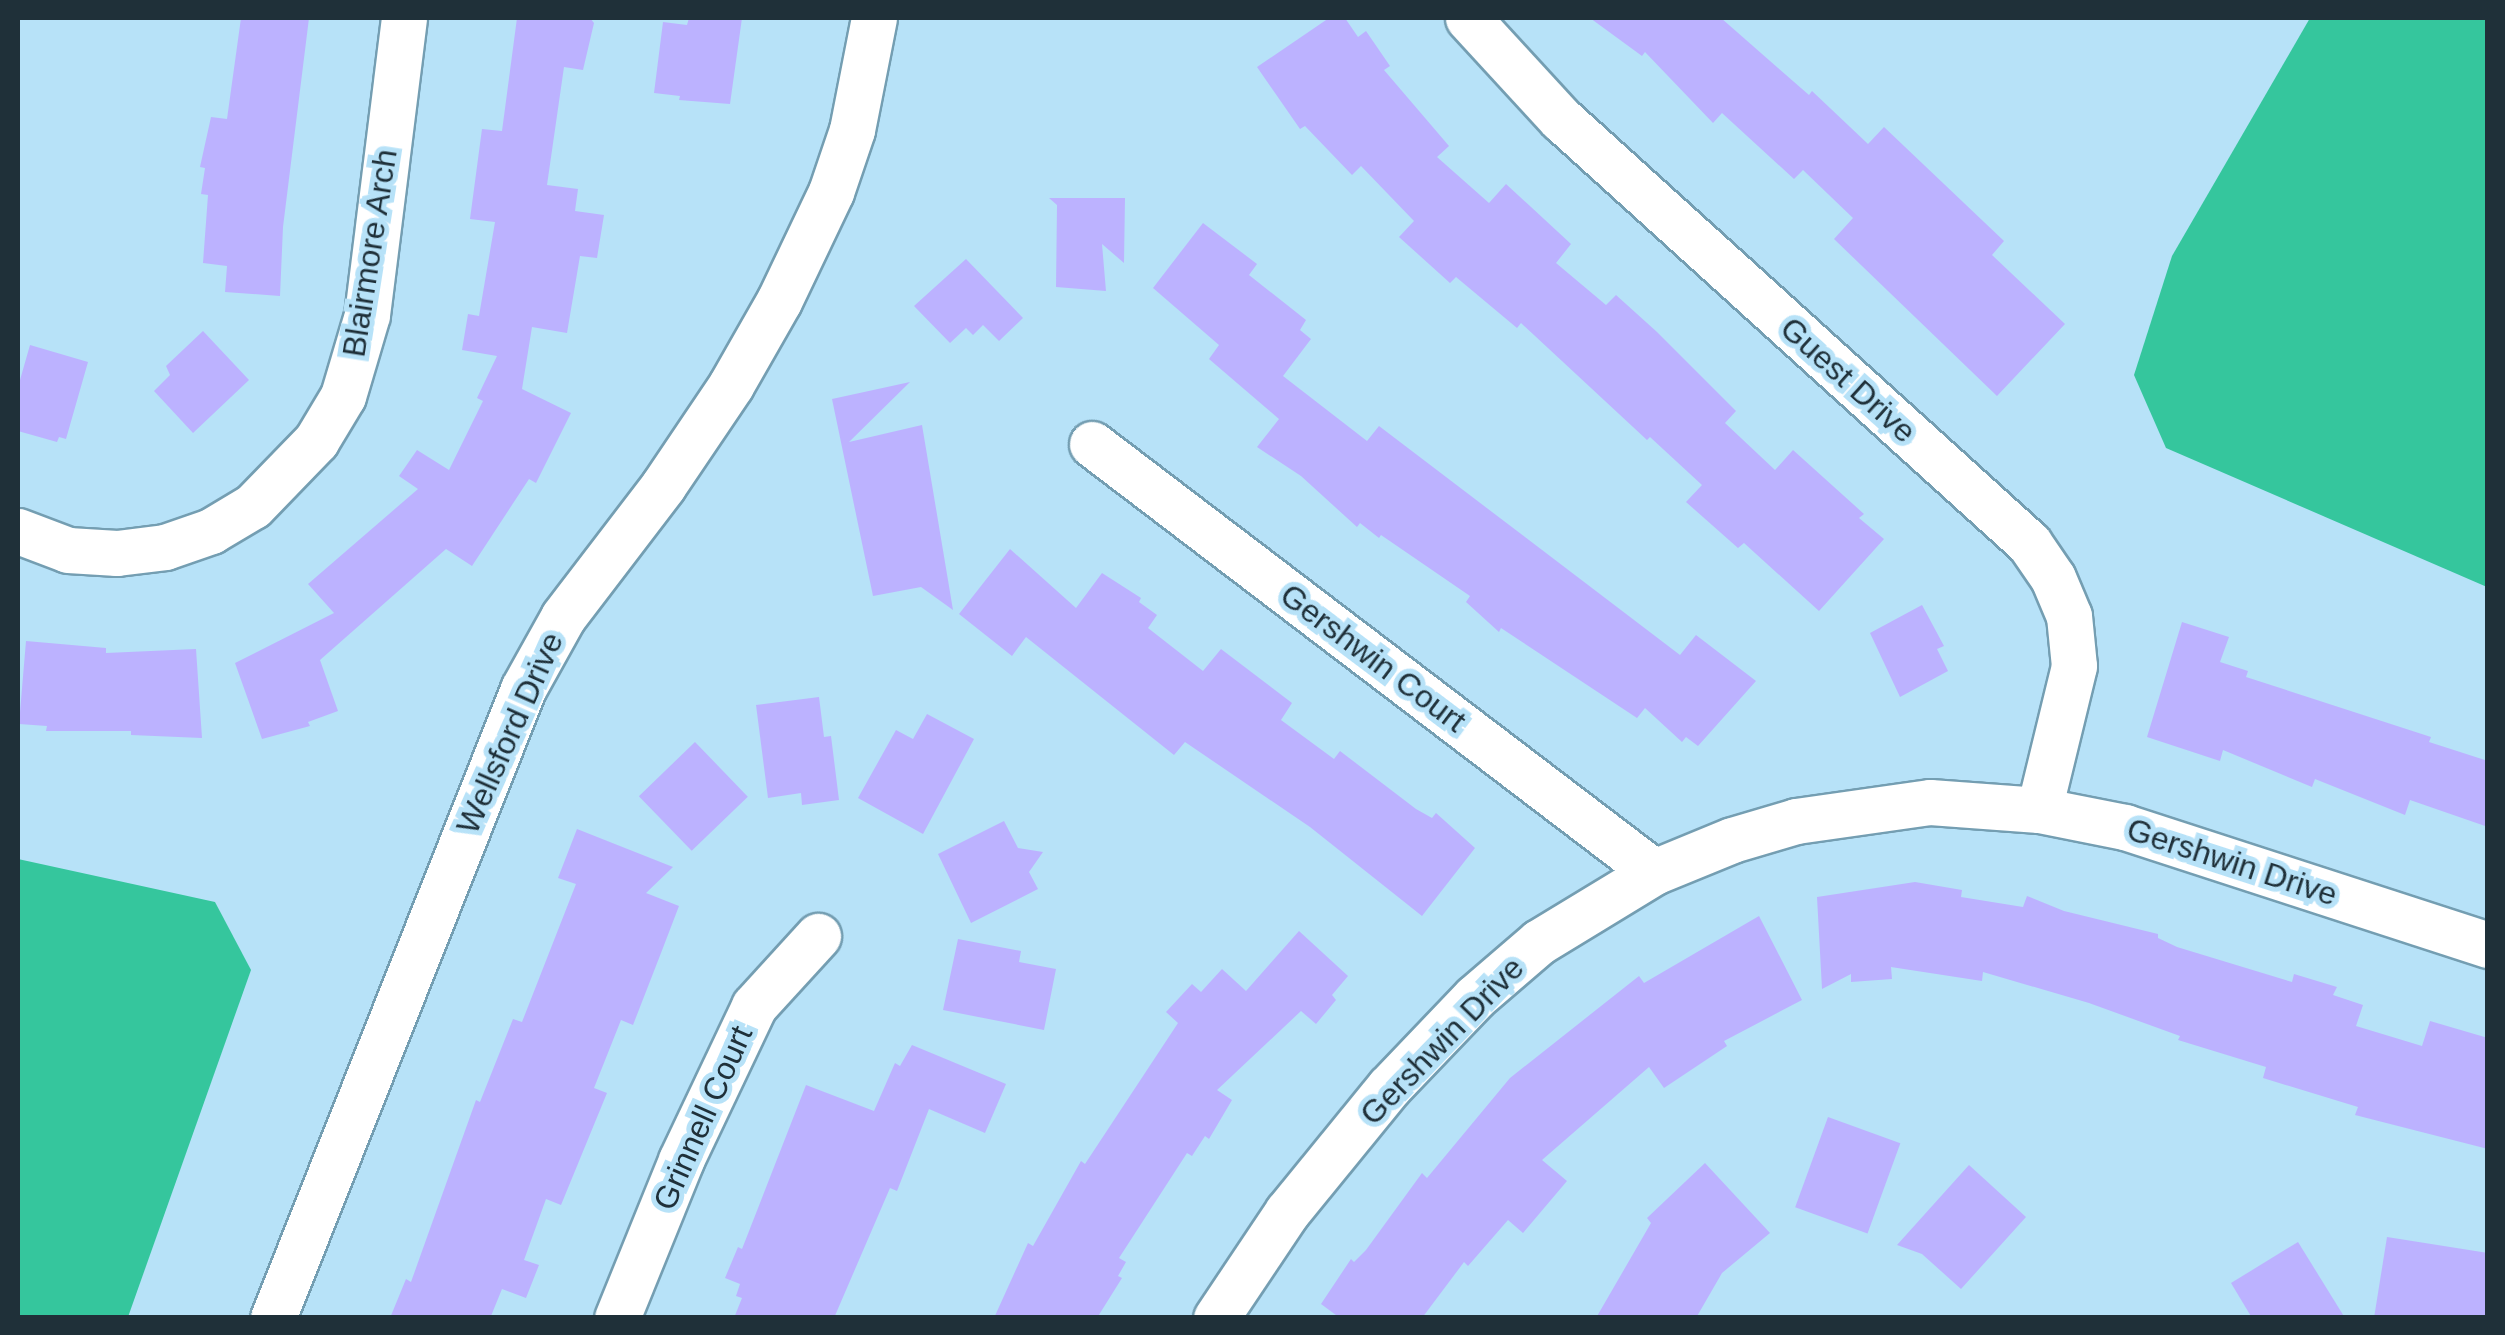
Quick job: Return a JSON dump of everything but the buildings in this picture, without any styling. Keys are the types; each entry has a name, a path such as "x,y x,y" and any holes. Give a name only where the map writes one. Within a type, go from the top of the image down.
{"street":[{"name":"Blairmore Arch","path":"18,531 68,550 117,553 165,547 211,531 253,506 316,441 342,396 367,315 404,18"},
{"name":"Wellsford Drive","path":"273,1318 524,688 563,618 672,471 730,385 779,301 836,176 852,130 874,18"},
{"name":"Guest Drive","path":"1468,18 1560,119 2029,543 2054,578 2069,616 2074,666 2039,810"},
{"name":"Gershwin Court","path":"1092,444 1654,872"},
{"name":"Gershwin Drive","path":"1216,1318 1298,1198 1389,1087 1475,997 1539,942 1654,872 1732,840 1796,821 1879,806 1930,802 2039,810 2125,827 2488,945"},
{"name":"Grinnell Court","path":"617,1318 681,1160 754,1006 818,936"}],"shaded area":[{"path":"2310,18 2487,18 2487,587 2166,448 2134,375 2172,256"},
{"path":"18,859 215,902 251,970 128,1317 18,1317"}]}
